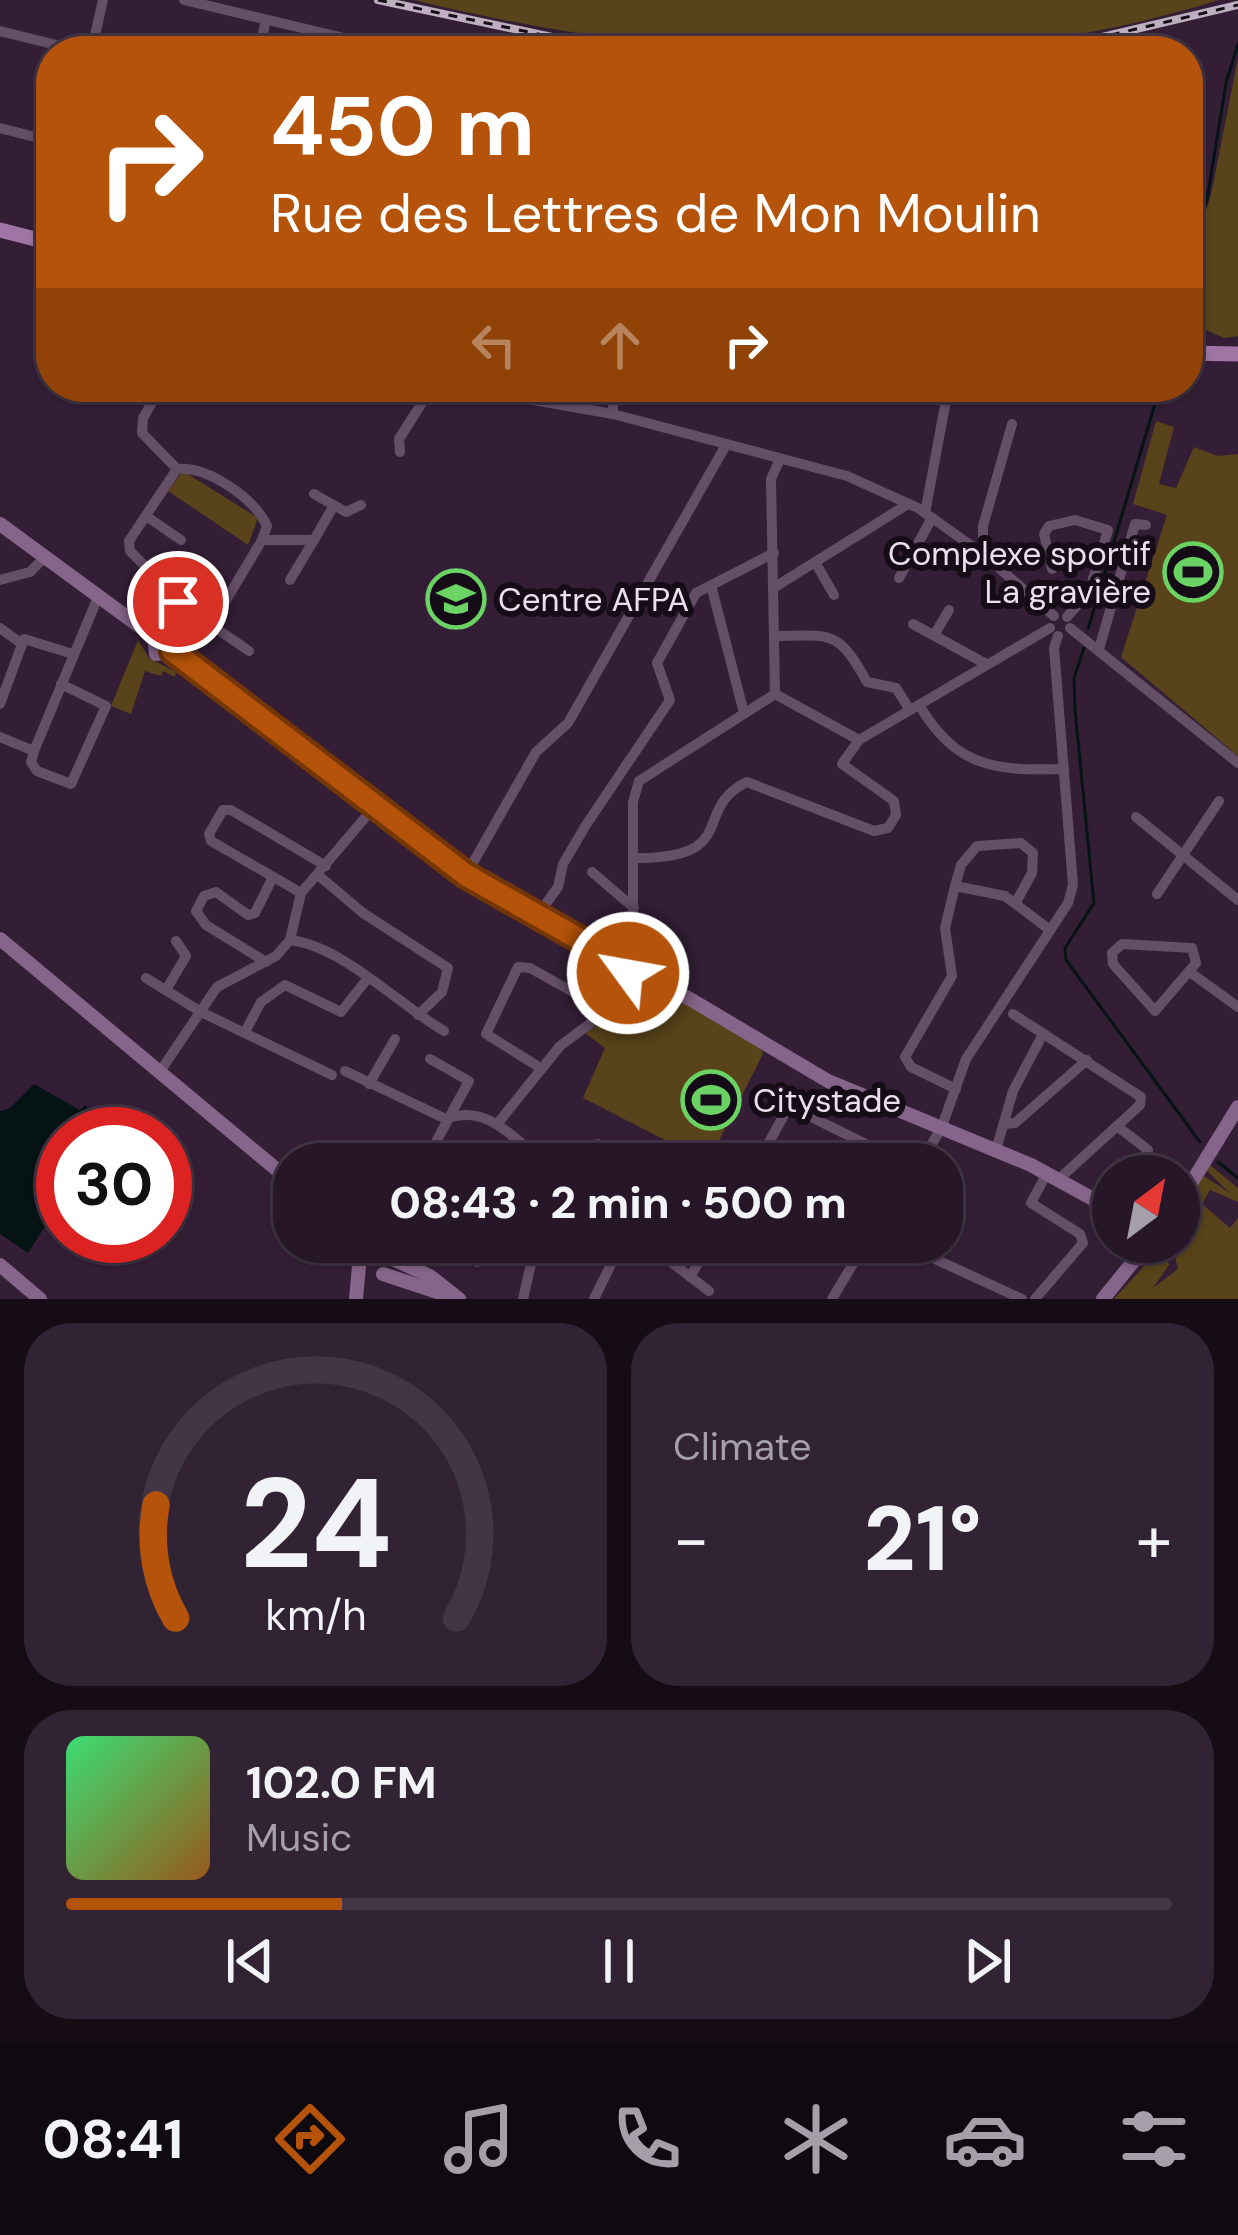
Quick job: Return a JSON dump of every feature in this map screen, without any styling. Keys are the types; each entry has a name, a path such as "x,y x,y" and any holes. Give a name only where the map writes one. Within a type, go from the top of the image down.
{"main road":[{"path":"0,230 36,239"},
{"path":"1203,352 1236,349"}],"street":[{"path":"92,36 103,0"},
{"path":"184,0 335,36"},
{"path":"262,36 266,20"},
{"path":"0,31 36,38"},
{"path":"0,128 36,138"},
{"path":"155,402 142,433 177,469"},
{"path":"400,452 400,439 423,402"},
{"path":"545,402 614,414 847,476 908,504 982,554 1060,625 1099,649 1238,763"},
{"path":"614,402 614,414"},
{"path":"899,578 928,516 946,402"},
{"path":"982,554 983,526 1012,424"},
{"path":"466,875 536,752 568,722 726,445"},
{"path":"775,694 772,479 780,459"},
{"path":"191,467 259,508 267,526 219,612 192,622 166,640 178,602 129,546 177,469 191,467"},
{"path":"314,494 346,512 361,505"},
{"path":"775,587 908,504"},
{"path":"290,580 333,508"},
{"path":"146,516 181,540"},
{"path":"633,858 669,859 700,846 735,789 747,782 874,831 888,828 896,815 894,800 842,764 859,740 1060,625 1089,592 1108,530 1075,520 1049,526 1044,534 1052,568"},
{"path":"0,524 98,597 166,640 466,875 535,919 827,1081 996,1150 1092,1198"},
{"path":"1099,649 1135,524 1146,525"},
{"path":"262,540 314,540"},
{"path":"535,919 631,754 670,700 657,663 697,593 774,553"},
{"path":"0,580 30,572 44,558"},
{"path":"815,562 834,596"},
{"path":"712,589 744,712"},
{"path":"61,684 106,706 76,781 70,784 32,766 34,751 73,654 98,597"},
{"path":"934,635 949,610"},
{"path":"204,620 249,651"},
{"path":"913,624 986,664"},
{"path":"932,1143 966,1059 1051,930 1073,885 1054,647 1060,625"},
{"path":"0,628 22,644"},
{"path":"775,636 832,635 845,643 867,682 896,688 938,737 999,771 1064,769"},
{"path":"0,704 28,637 73,654"},
{"path":"498,1123 539,1067 607,1011 630,968 633,796 648,771 775,694"},
{"path":"775,694 859,740"},
{"path":"0,736 34,751"},
{"path":"631,754 648,771"},
{"path":"159,1073 217,987 266,962 290,940 302,893 359,824 369,801"},
{"path":"1157,894 1219,801"},
{"path":"302,893 211,842 208,834 223,810 231,810 322,871 363,913 448,968 442,992 418,1015"},
{"path":"1136,817 1238,900"},
{"path":"956,1089 911,1067 905,1058 952,976 945,928 961,865 976,846 1021,843 1033,853 1034,866 1016,902"},
{"path":"592,872 634,908"},
{"path":"266,962 206,925 196,911 204,896 216,892 248,915 255,913 273,877"},
{"path":"955,886 1016,902 1051,930"},
{"path":"0,939 273,1167"},
{"path":"290,940 308,942 444,1031"},
{"path":"166,990 186,956 176,941"},
{"path":"1122,944 1192,948 1198,954 1191,973 1155,1011 1113,964 1112,953 1122,944"},
{"path":"539,1067 486,1034 518,968 530,968 607,1011"},
{"path":"1191,973 1238,1007"},
{"path":"146,978 245,1032 339,1073 393,1090 446,1120 466,1113 498,1123 521,1143"},
{"path":"245,1032 261,1002 285,985 341,1012 368,978"},
{"path":"1013,1014 1141,1097 1140,1105 1053,1176 1031,1202 1080,1234 1083,1243 1035,1299"},
{"path":"996,1150 1013,1091 1042,1034"},
{"path":"369,1084 395,1039"},
{"path":"430,1059 469,1081 436,1143"},
{"path":"1005,1124 1015,1124 1087,1060"},
{"path":"769,1143 789,1106 864,1143"},
{"path":"1200,1167 1238,1107"},
{"path":"1206,1157 1238,1119"},
{"path":"1117,1126 1148,1150 1145,1155"},
{"path":"356,1263 358,1299"},
{"path":"368,1263 382,1274 456,1299"},
{"path":"358,1299 387,1263"},
{"path":"403,1263 456,1299"},
{"path":"524,1299 532,1263"},
{"path":"594,1299 612,1263"},
{"path":"672,1263 709,1291"},
{"path":"690,1277 698,1263"},
{"path":"832,1299 853,1263"},
{"path":"944,1263 1022,1299"},
{"path":"1103,1299 1131,1263"},
{"path":"0,1265 40,1299"}],"shaded area":[{"path":"414,0 1219,0 1062,36 600,36"},
{"path":"1238,58 1238,336 1224,338 1203,329 1203,220"},
{"name":"Complexe sportif La gravière","path":"1156,421 1174,427 1159,484 1176,488 1194,447 1218,456 1238,454 1238,756 1121,657 1167,515 1133,504"},
{"path":"183,471 258,518 248,545 168,491"},
{"path":"138,640 149,658 176,672 175,677 145,671 131,714 111,706"},
{"path":"637,977 761,1046 763,1054 718,1143 671,1143 583,1098 605,1048 585,1033 612,1017"},
{"path":"34,1084 75,1107 36,1107 36,1240 28,1253 0,1234 0,1111 10,1108"},
{"path":"1210,1165 1238,1188 1238,1202 1210,1190 1202,1204 1230,1228 1238,1218 1238,1299 1114,1299 1147,1263 1169,1265 1153,1288 1178,1269 1176,1263 1200,1263 1200,1178 1202,1175 1230,1193 1207,1171"}],"waterway":[{"path":"1203,211 1226,83 1238,44"},
{"path":"1088,629 1156,402"},
{"path":"1084,648 1074,678 1075,710 1094,903 1065,948 1066,960 1200,1142"},
{"path":"1218,1162 1238,1178"}],"railway":[{"path":"378,0 547,36"},
{"path":"1106,36 1238,5"}],"place":[{"name":"Complexe sportif La gravière","path":"1193,572"},
{"name":"Centre AFPA","path":"456,599"},
{"name":"Citystade","path":"711,1100"}],"route":[{"path":"178,602 164,633 174,639 173,651 466,875 535,919 630,968 628,973"}]}
